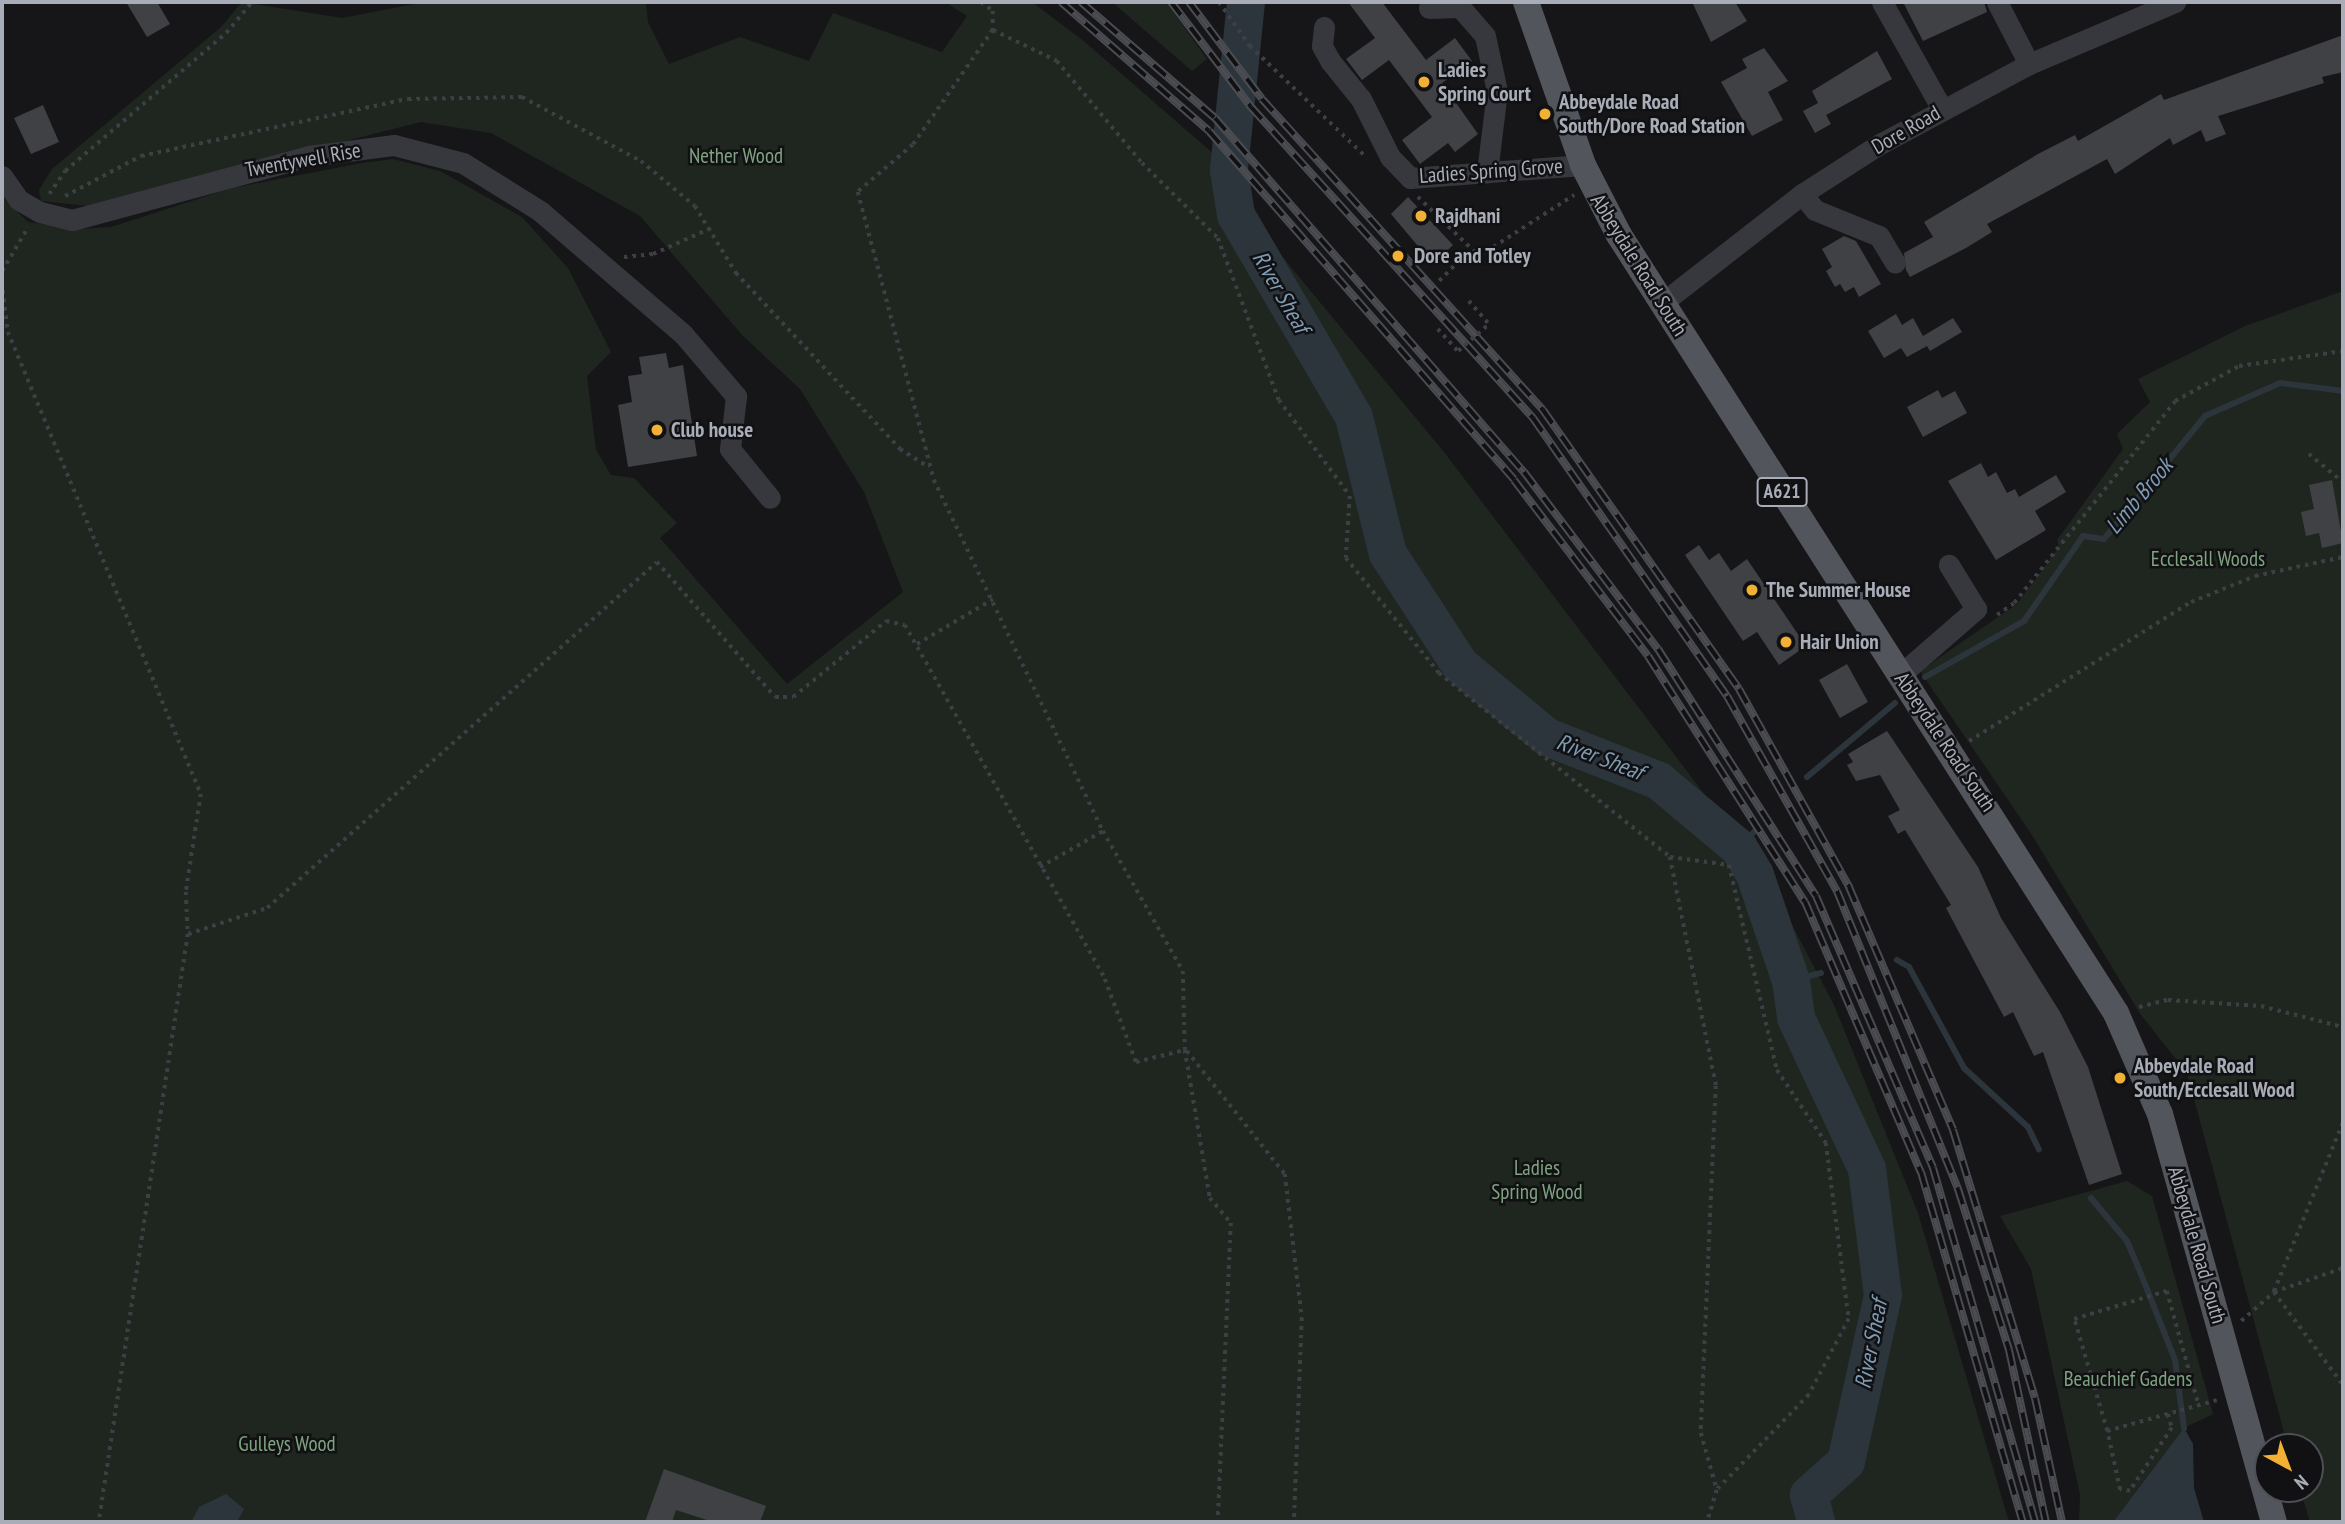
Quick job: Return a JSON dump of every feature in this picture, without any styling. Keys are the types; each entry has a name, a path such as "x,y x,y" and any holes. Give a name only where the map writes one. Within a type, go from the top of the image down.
{"main road":[{"name":"Abbeydale Road South","path":"1526,2 1587,175 1662,303 1900,675 1952,751 2116,1013 2160,1114 2274,1522"}],"street":[{"path":"1882,2 1942,109"},
{"path":"1997,2 2029,64"},
{"name":"Dore Road","path":"1662,303 1802,194 1942,109 2029,64 2175,2"},
{"path":"1429,8 1460,7 1485,37 1497,90 1487,172"},
{"name":"Ladies Spring Grove","path":"1324,27 1322,46 1331,62 1361,99 1390,157 1410,178 1487,172 1587,175"},
{"name":"Twentywell Rise","path":"40,212 94,218 215,177 394,145 485,174 540,211 591,260 682,334 736,396 730,449 769,498"},
{"path":"2,176 19,200 40,212"},
{"path":"1802,194 1815,210 1879,236 1895,263"},
{"path":"1900,675 1976,609 1949,565"}],"path":[{"path":"2,271 65,171 226,33 252,2"},
{"path":"981,2 993,12 993,30 914,145 858,192 929,468 1103,831 1183,971 1185,1050 1210,1198 1231,1223 1218,1522"},
{"path":"1219,2 1245,41 1374,165"},
{"path":"993,30 1057,61 1142,163 1218,238 1279,400 1350,496 1346,558 1439,673 1670,858 1729,864 1777,1070 1826,1143 1849,1319 1809,1395 1717,1490 1707,1522"},
{"path":"1439,281 1464,256 1479,256 1587,175"},
{"path":"1410,195 1479,256"},
{"path":"591,260 653,254 711,228"},
{"path":"2,282 8,332 201,794 186,892 188,934 99,1522"},
{"path":"1438,329 1458,351 1489,324 1469,301"},
{"path":"1993,618 2014,603 2175,401 2239,366 2343,351"},
{"path":"2309,454 2343,482"},
{"path":"1952,751 2192,603 2255,576 2343,557"},
{"path":"188,934 267,908 657,562 775,696 793,697 886,621 905,625 1105,979 1136,1062 1185,1050"},
{"path":"917,645 993,599"},
{"path":"1040,867 1103,831"},
{"path":"1670,858 1716,1086 1701,1433 1717,1490"},
{"path":"2116,1013 2168,1000 2248,1005 2343,1027"},
{"path":"1185,1050 1284,1174 1302,1318 1294,1522"},
{"path":"2274,1292 2343,1123"},
{"path":"2223,1336 2274,1292 2343,1268"},
{"path":"2168,1415 2172,1428 2130,1491 2120,1490 2107,1431 2074,1319 2167,1291 2199,1406"},
{"path":"2274,1292 2343,1385"},
{"path":"2107,1431 2199,1406 2238,1391"}],"green space":[{"path":"242,2 342,18 425,2 646,2 648,22 669,64 740,37 809,61 833,13 942,52 967,16 945,2 1032,2 1085,42 1216,156 1261,231 1444,452 1715,808 1747,839 1834,1005 1918,1213 2009,1522 2,1522 2,197 28,222 78,229 111,227 232,188 362,163 393,159 440,171 522,217 568,268 611,352 587,376 596,450 611,475 634,478 677,523 660,538 787,684 903,592 864,492 800,389 743,336 640,216 491,133 421,122 88,206 41,201 39,190 52,169 221,27"},
{"path":"1112,2 1166,2 1207,59 1192,71"},
{"name":"Ecclesall Woods","path":"2343,291 2343,1522 2310,1522 2304,1503 2324,1503 2324,1433 2284,1433 2187,1073 2141,1015 2032,835 1920,671 2017,604 2059,547 2057,540 2123,449 2117,434 2150,402 2138,379 2245,326"},
{"name":"Beauchief Gadens","path":"2127,1181 2152,1196 2213,1414 2184,1428 2113,1522 2079,1522 2080,1495 2031,1269 2000,1216"}],"shaded area":[{"path":"2184,1428 2193,1444 2194,1488 2204,1522 2113,1522"},
{"path":"226,1494 244,1509 237,1522 191,1522 199,1507"}],"building":[{"path":"126,2 157,2 170,24 147,37"},
{"name":"Ladies Spring Court","path":"1348,2 1382,2 1426,60 1455,38 1472,61 1442,83 1478,134 1455,152 1448,143 1420,164 1402,140 1432,117 1389,60 1362,80 1346,59 1375,38"},
{"path":"1692,2 1735,2 1747,21 1711,42"},
{"path":"1903,2 1984,2 1987,12 1923,41"},
{"path":"2343,35 2343,72 2322,77 2324,83 2218,116 2226,134 2206,142 2201,130 2173,145 2170,138 2115,174 2107,159 1987,224 1992,232 1966,248 1910,277 1906,270 1904,253 1933,237 1924,222 2038,154 2075,135 2078,141 2161,94 2164,100"},
{"path":"1764,48 1788,81 1768,92 1783,120 1752,136 1721,82 1747,68 1742,59"},
{"path":"1877,51 1892,79 1826,115 1831,124 1815,133 1803,111 1818,103 1812,91"},
{"path":"43,105 59,142 31,154 14,118"},
{"path":"1408,197 1453,245 1433,264 1391,214"},
{"path":"1844,236 1856,241 1881,284 1859,297 1854,287 1845,292 1840,284 1835,287 1826,271 1832,267 1822,249"},
{"path":"1896,314 1902,325 1913,318 1923,336 1953,318 1962,332 1930,351 1927,346 1907,357 1901,348 1884,358 1868,331"},
{"name":"Club house","path":"666,353 669,368 683,365 697,456 628,467 618,405 632,402 628,376 642,374 639,357"},
{"path":"1938,390 1942,398 1955,391 1967,413 1923,437 1907,407"},
{"path":"1981,463 1988,477 1996,472 2007,493 2015,489 2019,497 2056,475 2066,492 2035,511 2046,530 1996,560 1948,481"},
{"path":"2332,480 2343,543 2322,548 2319,533 2306,536 2301,512 2314,509 2309,485"},
{"path":"1699,545 1709,560 1719,553 1731,571 1747,559 1806,646 1779,665 1757,632 1743,641 1685,555"},
{"path":"1847,664 1868,702 1840,718 1819,680"},
{"path":"1887,731 1978,867 2001,918 2060,1012 2088,1067 2122,1174 2089,1185 2043,1052 2034,1056 2013,1012 2004,1017 1946,908 1951,905 1905,830 1898,834 1888,816 1900,810 1880,775 1856,781 1847,765 1853,762 1848,754"},
{"path":"664,1469 766,1506 760,1522 713,1522 676,1510 672,1522 645,1522"}],"waterway":[{"name":"River Sheaf","path":"1246,2 1229,170 1236,215 1354,417 1388,554 1460,665 1547,737 1659,781 1739,848 1755,875 1791,981 1796,1018 1867,1169 1883,1295 1846,1462 1809,1495 1816,1522"},
{"name":"Limb Brook","path":"1925,677 2024,621 2083,536 2104,539 2205,416 2280,383 2343,391"},
{"name":"Limb Brook","path":"1807,777 1895,703"},
{"name":"Limb Brook","path":"1739,848 1755,831"},
{"path":"1897,960 1909,967 1964,1068 2028,1127 2039,1150"},
{"path":"1791,981 1821,973"},
{"path":"2091,1198 2127,1241 2139,1269 2175,1360 2184,1428"}],"railway":[{"path":"1061,2 1209,131 1514,480 1648,656 1805,902 1921,1172 2023,1522"},
{"path":"1081,2 1215,118 1524,472 1658,649 1816,896 1933,1168 2035,1522"},
{"path":"1171,2 1251,107 1533,418 1727,696 1837,891 1958,1189 2009,1350 2046,1522"},
{"path":"1189,2 1262,99 1543,410 1739,689 1849,887 1953,1130 2035,1398 2062,1522"}],"place":[{"name":"Ladies Spring Court","path":"1424,82"},
{"name":"Abbeydale Road South/Dore Road Station","path":"1545,114"},
{"name":"Rajdhani","path":"1421,216"},
{"name":"Dore and Totley","path":"1398,256"},
{"name":"Club house","path":"657,430"},
{"name":"The Summer House","path":"1752,590"},
{"name":"Hair Union","path":"1786,642"},
{"name":"Abbeydale Road South/Ecclesall Wood","path":"2120,1078"}],"park label":[{"name":"Nether Wood","path":"736,156"},
{"name":"Ladies Spring Wood","path":"1537,1180"},
{"name":"Gulleys Wood","path":"287,1444"}]}
